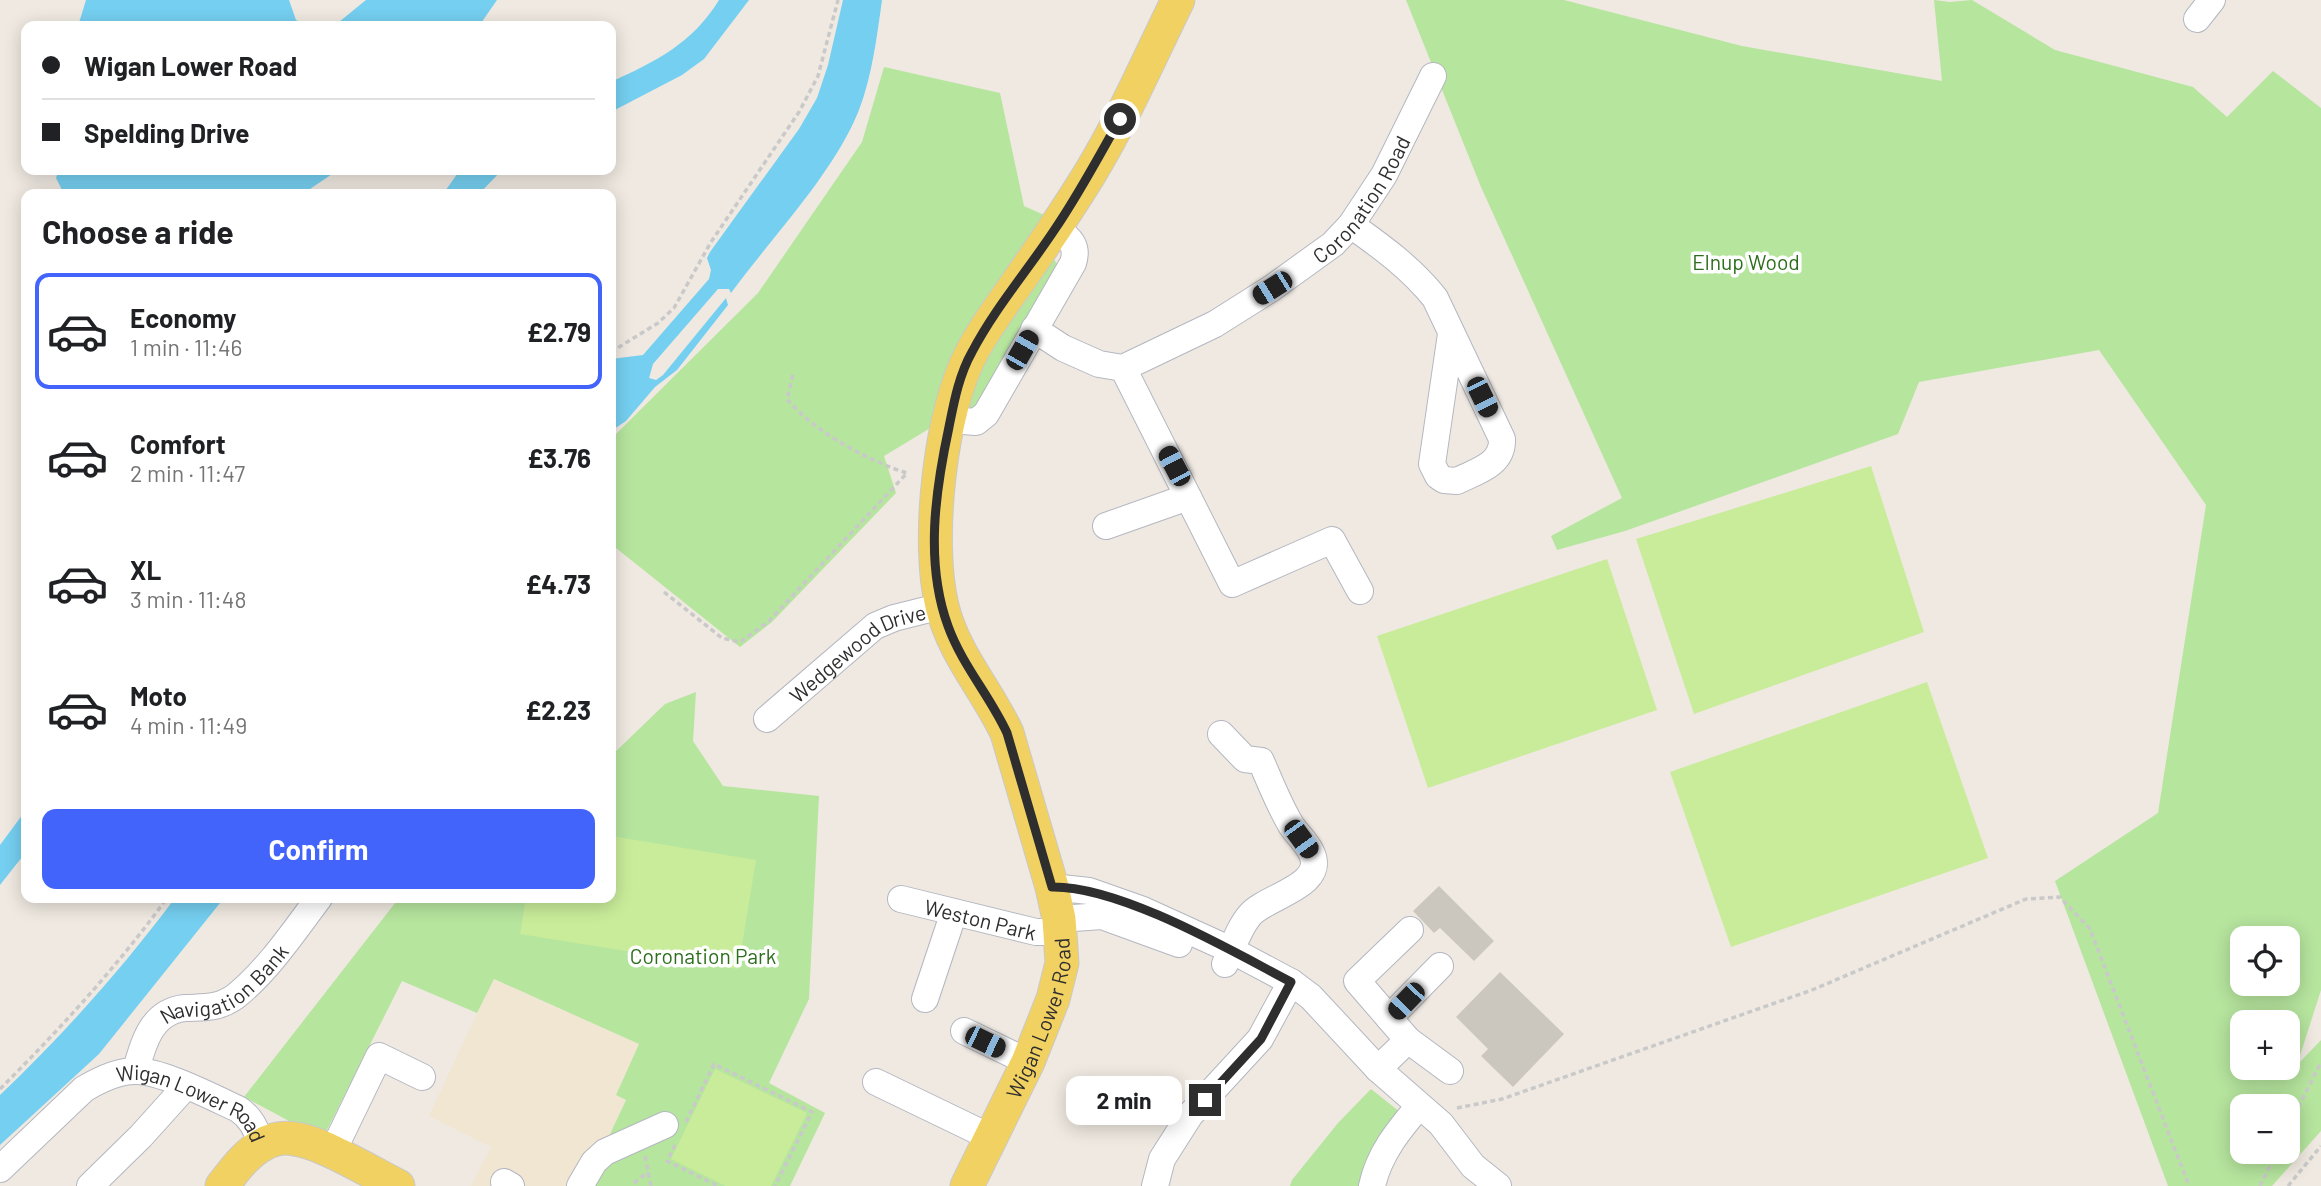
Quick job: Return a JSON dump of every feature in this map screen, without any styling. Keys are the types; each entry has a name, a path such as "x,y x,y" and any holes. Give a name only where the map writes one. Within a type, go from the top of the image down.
{"main road":[{"name":"Wigan Lower Road","path":"967,1186 1027,1062 1058,983 1062,963 1052,887 1007,733 997,711 957,647 942,606 934,540 941,466 957,391 971,354 985,329 1056,228 1120,119 1178,0"},
{"name":"Wigan Lower Road","path":"262,1145 283,1138 294,1138 332,1153 398,1186"},
{"path":"222,1186 249,1154 262,1145"}],"street":[{"name":"Coronation Road","path":"1124,368 1215,324 1333,244 1351,225 1384,175 1433,76"},
{"path":"1351,225 1391,254 1421,281 1435,298 1502,439 1501,453 1493,463 1451,481 1438,476 1432,464 1451,334"},
{"path":"950,420 969,423 982,419 1076,256 1071,241 1056,228"},
{"path":"1034,329 1063,348 1099,364 1124,368 1232,584 1332,540 1360,591"},
{"path":"1105,526 1188,498"},
{"name":"Wedgewood Drive","path":"778,717 875,626 894,618 942,606"},
{"path":"1220,734 1245,759 1272,772 1291,824 1312,853 1312,872 1301,886 1260,905 1248,917 1228,957"},
{"path":"1052,887 1089,891 1143,910 1288,989 1311,997 1378,1069 1441,1124 1472,1166 1498,1186"},
{"name":"Weston Park","path":"901,900 1036,932 1059,926 1080,916 1102,916 1228,957"},
{"name":"Navigation Bank","path":"136,1070 141,1045 149,1030 160,1019 171,1012 185,1008 204,1009 235,996 268,964 315,903"},
{"path":"925,999 954,912"},
{"path":"1410,930 1357,981 1408,1040 1450,1071"},
{"path":"1389,1018 1440,966"},
{"path":"1155,1186 1162,1159 1190,1115 1261,1039 1288,989"},
{"path":"964,1031 1027,1062"},
{"path":"1378,1069 1408,1040"},
{"path":"332,1153 379,1056 422,1077"},
{"name":"Wigan Lower Road","path":"0,1169 84,1089 100,1079 136,1070 186,1086 248,1115 262,1145"},
{"path":"876,1082 990,1137"},
{"path":"90,1186 141,1136 186,1086"},
{"path":"1372,1186 1379,1162 1419,1106"},
{"path":"579,1186 594,1162 605,1152 677,1127"}],"path":[{"path":"616,349 659,323 674,308 688,287 711,242 799,112 818,76 838,0"},
{"path":"664,592 722,638 740,642 768,622 907,473 880,465 858,453 797,411 787,398 793,374"},
{"path":"1441,1124 1454,1109 1502,1099 1812,990 2026,899 2060,897 2090,929 2189,1186"},
{"path":"0,1089 97,988 163,903"},
{"path":"2300,1104 2321,1062"},
{"path":"718,1186 667,1161 677,1127 714,1064 812,1112 775,1186"},
{"path":"2288,1186 2321,1146"},
{"path":"645,1153 651,1186"},
{"path":"2260,1186 2271,1164"},
{"path":"634,1183 648,1172"}],"shaded area":[{"path":"493,979 639,1044 616,1094 626,1099 603,1149 576,1186 471,1186 491,1147 429,1116"}],"green space":[{"name":"Elnup Wood","path":"1406,0 1564,0 1742,46 1942,81 1934,0 1972,0 2055,50 2193,87 2227,117 2273,71 2321,108 2321,990 2300,1056 2300,1010 2230,1010 2230,1080 2300,1080 2300,1062 2321,1040 2321,1131 2300,1155 2300,1094 2230,1094 2230,1164 2292,1164 2272,1186 2168,1186 2055,881 2158,813 2206,505 2099,350 1919,382 1898,434 1625,531 1557,550 1551,536 1622,498 1481,187"},
{"path":"884,67 1000,93 1024,206 1051,218 937,424 884,456 896,493 772,622 740,647 616,548 616,434 758,293 862,142"},
{"path":"1053,258 1060,268 986,403 969,413 980,372 990,352"},
{"path":"1871,466 1924,632 1694,714 1636,539"},
{"path":"1607,559 1657,710 1428,788 1377,636"},
{"path":"1927,682 1988,858 1731,947 1670,772"},
{"name":"Coronation Park","path":"696,692 693,741 723,786 819,796 809,999 769,1083 825,1113 790,1186 576,1186 603,1149 626,1100 616,1095 639,1044 494,979 477,1013 402,981 325,1134 304,1129 244,1097 395,903 616,903 616,751 665,704"},
{"path":"616,837 756,860 738,969 520,934 525,903 616,903"},
{"path":"715,1069 807,1113 771,1186 726,1186 671,1159"},
{"path":"1371,1089 1400,1112 1362,1186 1290,1186 1338,1123"}],"water":[{"path":"86,0 289,0 298,21 80,21"},
{"path":"366,0 497,0 482,21 340,21"},
{"path":"719,0 749,0 704,59 682,75 616,109 616,80 672,50 708,15"},
{"path":"843,0 882,0 867,84 859,110 834,157 731,293 729,289 718,289 653,364 649,378 656,380 663,375 726,298 728,305 677,370 655,387 626,421 616,428 616,358 643,355 709,279 711,270 707,258 710,252 799,129 817,98 828,65"},
{"path":"57,175 331,175 310,189 62,189"},
{"path":"456,175 497,175 484,189 447,189"},
{"path":"21,817 21,858 0,885 0,845"},
{"path":"171,903 220,903 99,1054 0,1145 0,1095 92,1000"}],"building":[{"path":"1439,886 1494,941 1474,961 1440,928 1434,933 1413,911"},
{"path":"1500,972 1564,1034 1513,1087 1481,1056 1488,1049 1456,1017"}],"route":[{"path":"1120,119 1056,228 985,329 963,373 941,466 934,540 936,565 948,628 1007,733 1052,887 1089,891 1143,910 1231,950 1291,982 1261,1039 1205,1100"}]}
